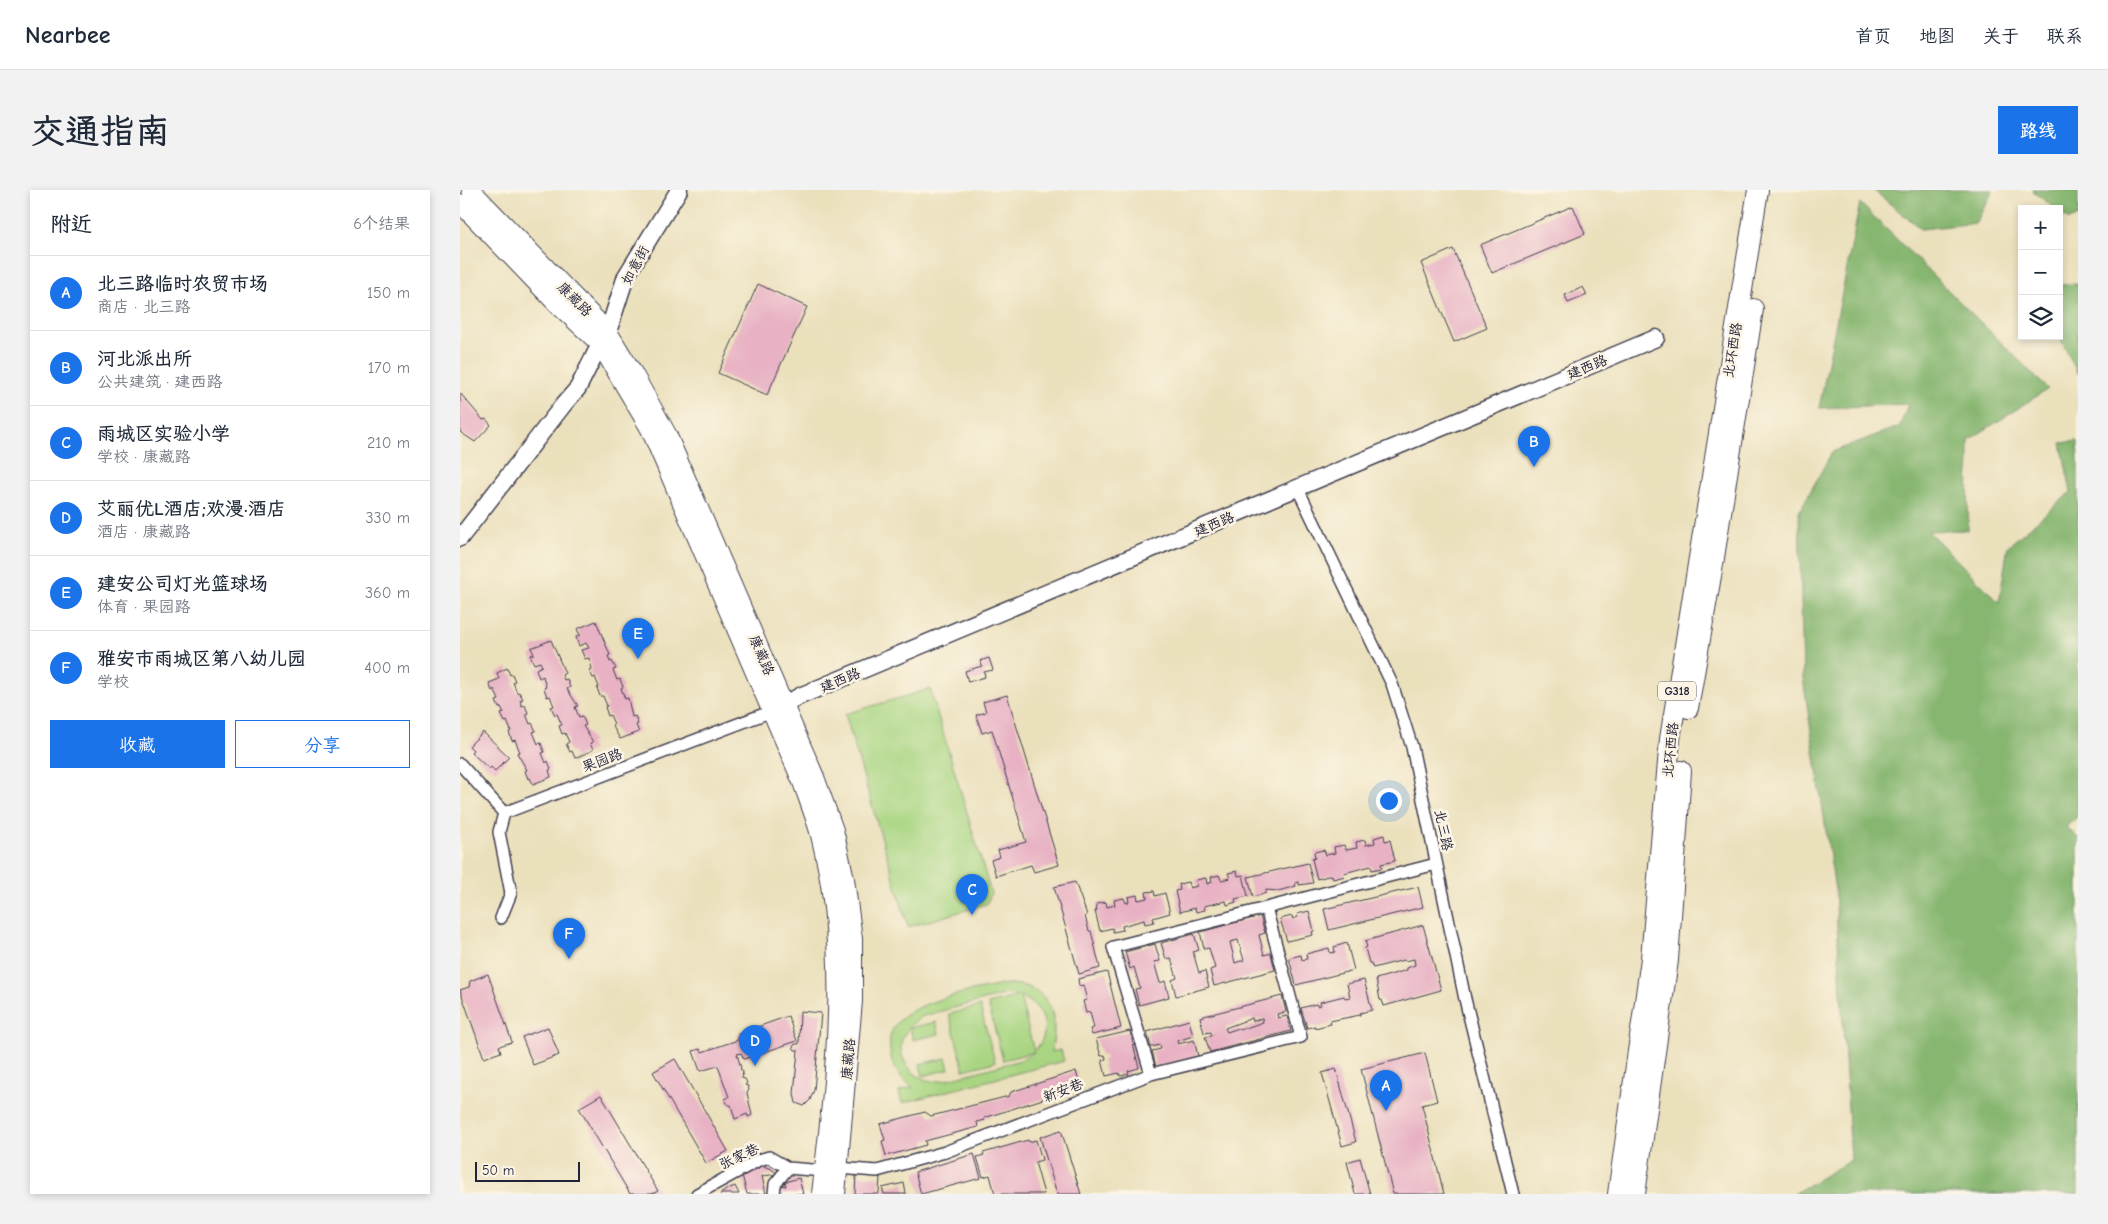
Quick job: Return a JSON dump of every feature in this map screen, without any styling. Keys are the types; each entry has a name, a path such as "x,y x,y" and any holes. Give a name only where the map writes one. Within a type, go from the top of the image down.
{"highway":[{"name":"北环西路","path":"1618,1194 1651,959 1670,739 1758,190"},
{"name":"北环西路","path":"1636,1194 1668,960 1683,738 1712,570 1771,190"}],"main road":[{"name":"康藏路","path":"470,194 557,304 604,338 650,429 778,708 820,835 830,887 836,936 839,1003 831,1170 836,1194"},
{"name":"康藏路","path":"821,1194 831,1170"}],"street":[{"name":"如意街","path":"460,538 468,531 578,388 604,338 626,276 679,190"},
{"name":"建西路","path":"778,708 1656,338"},
{"name":"北三路","path":"1298,489 1392,684 1412,747 1465,999 1513,1194"},
{"name":"果园路","path":"504,814 778,708"},
{"path":"460,764 504,814 499,832 511,893 500,918"},
{"path":"1151,1074 1113,947 1436,864"},
{"name":"新安巷","path":"831,1170 877,1171 945,1152 1151,1074 1301,1037 1266,908"},
{"name":"张家巷","path":"697,1194 759,1160 769,1157 788,1168 831,1170"},
{"path":"774,1194 775,1184 788,1168"}],"green space":[{"path":"1873,190 1993,190 1976,223 1921,229"},
{"path":"2032,190 2078,190 2078,216 2069,220 2063,215 2063,205 2050,205"},
{"path":"1860,203 2048,389 1969,440 1968,530 1928,531 1999,602 2008,546 2071,492 2061,443 2078,441 2078,816 2066,827 2078,838 2078,1194 1793,1194 1851,1160 1835,890 1803,678 1799,512 1832,452 1900,426 1908,404 1819,408"},
{"path":"2078,284 2078,374 2061,340 2063,340 2063,285"},
{"path":"930,689 991,893 987,904 908,927 845,714"},
{"path":"1006,984 1021,985 1033,989 1042,995 1052,1014 1054,1026 1051,1052 1061,1050 1064,1061 902,1103 899,1091 913,1087 900,1076 892,1062 890,1038 895,1025 906,1015 921,1006 957,994","holes":["1007,994 1019,996 988,1004 1003,1060 1032,1052 1021,1060 948,1079 932,1081 919,1076 909,1068 902,1056 901,1044 907,1030 923,1016","1020,996 1031,1002 1043,1018 1043,1036 1034,1051"]},
{"path":"980,1006 995,1062 964,1070 949,1014"},
{"path":"936,1022 939,1034 913,1040 910,1028"},
{"path":"946,1058 949,1069 923,1076 920,1064"}],"building":[{"path":"1573,206 1585,234 1492,273 1480,245"},
{"path":"1453,249 1487,328 1454,342 1421,263"},
{"path":"758,284 807,307 767,395 718,373"},
{"path":"1583,287 1587,295 1568,303 1565,295"},
{"path":"460,393 483,420 486,419 491,425 475,442 460,432"},
{"path":"596,621 610,655 608,656 610,662 612,661 616,669 613,670 617,680 620,679 625,699 628,698 632,717 635,716 638,724 636,725 639,732 620,739 612,725 614,724 610,715 608,716 605,707 607,706 603,696 600,696 595,677 593,678 589,670 592,669 589,658 585,659 581,650 589,648 586,643 579,646 576,637 580,635 577,629"},
{"path":"551,640 565,673 562,675 564,680 567,679 570,687 567,689 578,706 575,707 579,717 582,716 586,725 583,726 593,742 590,743 593,750 575,758 566,744 569,742 565,733 562,734 559,726 562,725 557,714 555,715 551,707 554,706 550,696 547,697 543,676 539,678 536,669 542,666 540,662 534,664 530,655 534,654 531,648"},
{"path":"989,658 993,670 984,672 985,677 968,682 965,671 982,666 980,661"},
{"path":"507,668 515,681 513,682 517,693 519,692 523,699 520,700 522,706 525,705 530,724 532,723 536,731 533,732 538,744 541,743 544,752 542,753 551,769 549,770 551,777 533,784 530,778 528,779 525,771 527,770 517,753 520,752 515,740 512,741 507,721 505,722 501,714 504,713 496,701 499,700 489,683 499,679 497,673"},
{"path":"1007,695 1059,865 1034,872 1031,865 996,876 991,860 1000,857 998,850 1026,842 992,730 982,733 976,715 986,712 983,702"},
{"path":"483,732 509,757 495,771 491,767 489,769 471,752 473,750 469,746"},
{"path":"1384,835 1385,841 1390,840 1395,861 1381,864 1382,868 1372,870 1371,866 1344,873 1345,876 1333,879 1332,875 1317,879 1312,859 1315,858 1314,852 1324,850 1326,855 1335,853 1334,847 1344,845 1346,850 1357,848 1356,842 1365,840 1366,845 1375,843 1374,838"},
{"path":"1308,863 1313,883 1299,885 1299,882 1295,883 1296,886 1278,891 1266,890 1266,893 1253,897 1248,877"},
{"path":"1237,871 1238,876 1243,875 1248,896 1235,899 1236,902 1227,905 1226,901 1204,906 1205,910 1196,912 1195,908 1180,912 1175,891 1180,890 1179,884 1188,882 1190,888 1197,886 1196,880 1206,878 1207,884 1212,882 1211,877 1219,875 1221,880 1230,878 1228,873"},
{"path":"1075,882 1087,915 1085,916 1089,931 1091,931 1100,968 1079,974 1054,887"},
{"path":"1418,887 1423,907 1329,930 1324,909"},
{"path":"1154,891 1155,896 1165,893 1170,913 1153,918 1154,922 1145,924 1144,920 1122,926 1123,930 1113,932 1112,928 1100,931 1095,911 1097,910 1096,904 1106,902 1107,907 1115,905 1114,900 1124,898 1126,903 1129,902 1128,897 1137,895 1138,900 1147,898 1146,892"},
{"path":"1309,911 1314,931 1312,932 1313,935 1287,941 1280,919 1292,916 1293,919 1298,917 1297,914"},
{"path":"1260,916 1265,933 1259,935 1264,955 1271,953 1275,970 1214,986 1210,970 1215,968 1209,948 1204,949 1200,932","holes":["1238,940 1244,960 1235,963 1230,942"]},
{"path":"1423,925 1441,990 1384,1006 1382,1000 1380,1000 1376,979 1407,970 1407,968 1415,965 1414,959 1373,968 1371,963 1369,963 1365,941"},
{"path":"1194,934 1199,950 1193,952 1199,973 1205,971 1209,987 1176,996 1172,980 1177,978 1171,958 1166,959 1161,943"},
{"path":"1347,943 1354,970 1296,985 1289,958 1301,955 1302,960 1307,959 1306,954 1329,948 1330,953 1335,952 1334,947"},
{"path":"1155,944 1160,961 1154,962 1160,983 1165,981 1169,997 1139,1005 1135,989 1140,988 1134,967 1130,969 1125,952"},
{"path":"1107,972 1121,1028 1092,1035 1090,1029 1094,1028 1090,1012 1086,1013 1083,1001 1087,1000 1083,985 1079,986 1078,979"},
{"path":"488,974 512,1042 499,1046 501,1052 484,1058 460,990 469,987 470,981"},
{"path":"1364,980 1372,1010 1360,1013 1360,1015 1330,1021 1331,1024 1307,1028 1301,1008 1316,1004 1317,1006 1321,1005 1320,1002 1344,996 1345,998 1350,997 1347,984"},
{"path":"1282,996 1286,1012 1277,1014 1278,1018 1287,1016 1291,1031 1210,1052 1205,1037 1212,1036 1211,1032 1204,1033 1200,1017","holes":["1252,1018 1253,1021 1262,1018 1263,1022 1240,1030 1239,1028 1227,1032 1225,1028"]},
{"path":"800,1011 821,1013 814,1090 810,1100 804,1106 796,1103 794,1094 798,1050 795,1050 793,1047 795,1044 799,1044"},
{"path":"788,1016 797,1041 744,1059 741,1053 737,1054 740,1069 743,1071 742,1078 745,1079 747,1083 745,1085 748,1086 749,1090 747,1093 752,1115 748,1117 747,1114 735,1119 731,1105 728,1105 725,1099 729,1097 718,1066 700,1071 693,1051 700,1049 702,1052 738,1040 738,1034"},
{"path":"1189,1020 1193,1036 1177,1041 1178,1044 1194,1040 1198,1056 1156,1067 1152,1051 1161,1049 1160,1045 1151,1047 1147,1032"},
{"path":"548,1027 559,1055 533,1065 522,1037"},
{"path":"1130,1031 1139,1068 1128,1071 1129,1074 1120,1076 1119,1073 1106,1076 1102,1060 1106,1059 1105,1055 1101,1056 1096,1039"},
{"path":"1425,1053 1437,1101 1422,1105 1444,1194 1393,1194 1361,1069"},
{"path":"675,1059 728,1151 706,1163 653,1072"},
{"path":"1336,1069 1356,1142 1342,1146 1322,1073"},
{"path":"1076,1071 1080,1087 984,1118 985,1120 977,1122 978,1127 925,1141 926,1145 886,1156 882,1141 885,1140 880,1124 925,1112 931,1116 1009,1096 1011,1092"},
{"path":"601,1095 658,1191 652,1194 630,1194 579,1108"},
{"path":"1061,1130 1081,1194 1057,1194 1040,1137"},
{"path":"1028,1140 1029,1142 1036,1140 1042,1160 1035,1162 1044,1194 995,1194 990,1175 983,1177 977,1157 984,1155 983,1153"},
{"path":"974,1154 981,1178 921,1194 915,1172"},
{"path":"1360,1158 1370,1194 1355,1194 1347,1162"},
{"path":"762,1166 770,1168 778,1174 762,1176 766,1194 747,1194 742,1175"},
{"path":"856,1175 880,1177 878,1194 855,1194"},
{"path":"799,1178 803,1194 778,1194 780,1185 786,1186 785,1182"},
{"path":"904,1183 906,1194 884,1194 882,1188"},
{"path":"735,1186 739,1194 720,1194 728,1189"}],"place":[{"name":"河北派出所","path":"1534,467"},
{"name":"建安公司灯光篮球场","path":"638,659"},
{"name":"雨城区实验小学","path":"972,915"},
{"name":"雅安市雨城区第八幼儿园","path":"569,959"},
{"name":"艾丽优L酒店;欢漫·酒店","path":"755,1066"},
{"name":"北三路临时农贸市场","path":"1386,1111"}]}
